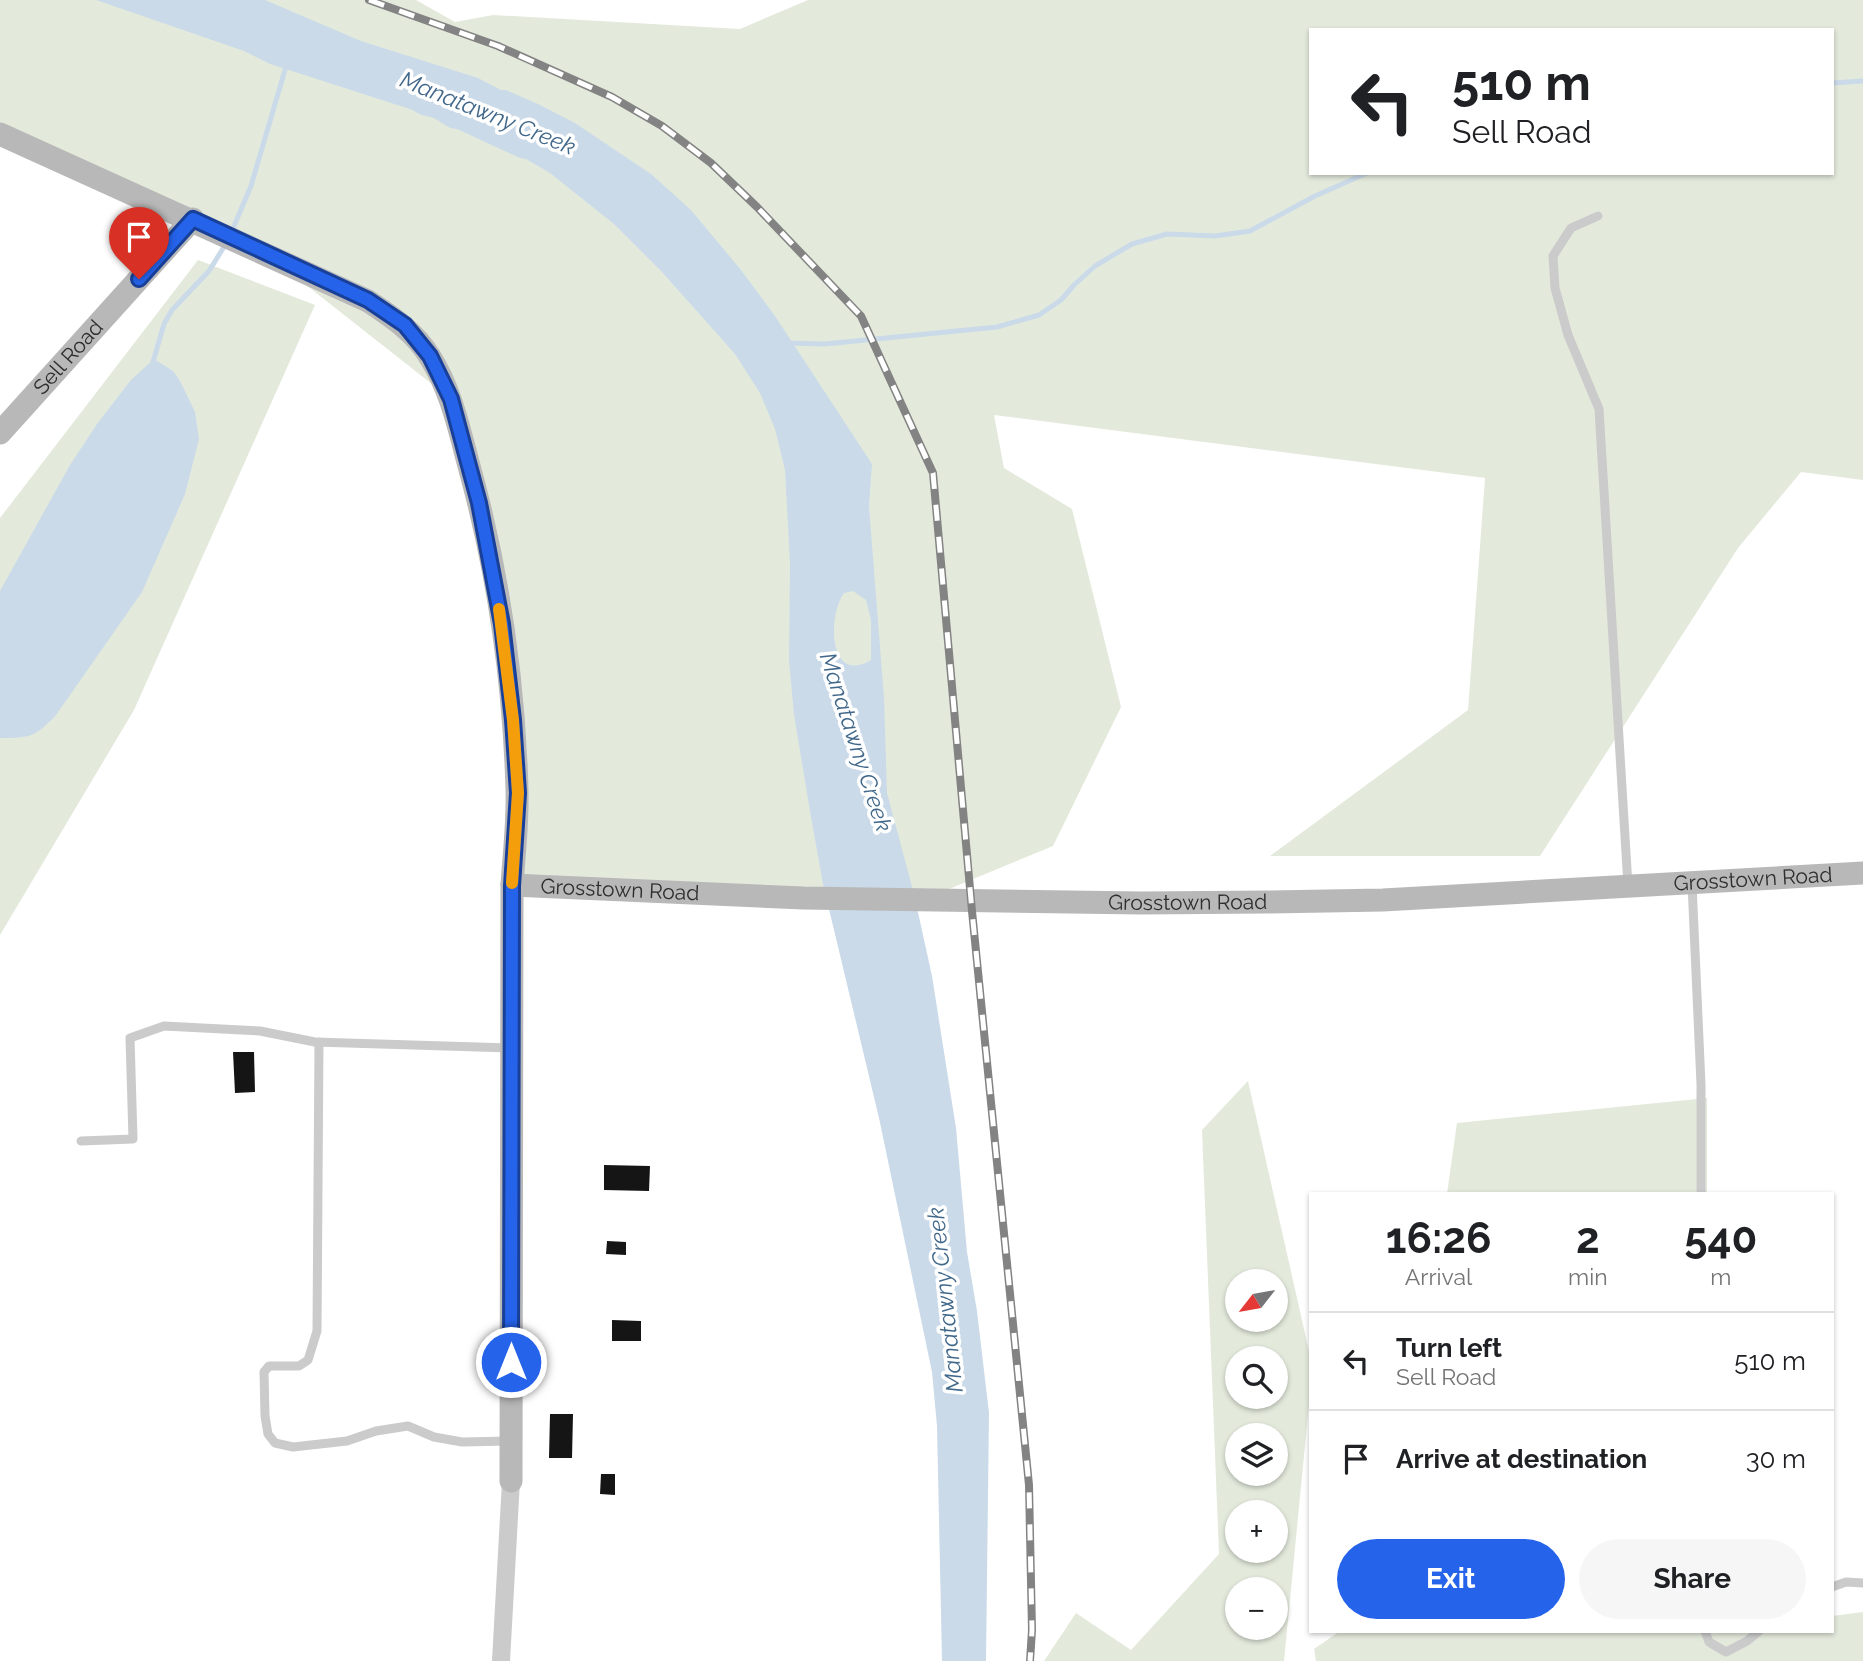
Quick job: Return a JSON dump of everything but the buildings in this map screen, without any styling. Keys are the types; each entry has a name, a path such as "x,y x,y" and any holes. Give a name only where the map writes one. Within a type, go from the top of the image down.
{"street":[{"path":"0,134 368,300 405,325 430,356 451,399 479,503 502,624 518,793 512,886 511,1480 501,1661"},
{"name":"Sell Road","path":"0,433 193,219"},
{"name":"Grosstown Road","path":"512,886 803,898 1133,903 1266,902 1383,900 1863,873"}],"lane":[{"path":"1598,216 1571,228 1553,256 1555,288 1569,335 1599,409 1628,888"},
{"path":"1692,884 1701,1084 1701,1192"},
{"path":"82,1141 133,1139 130,1038 164,1026 260,1031 319,1042 511,1048"},
{"path":"319,1042 317,1331 308,1360 299,1366 268,1366 264,1372 268,1434 275,1443 293,1447 347,1441 376,1431 408,1426 434,1437 462,1443 511,1441"},
{"path":"1834,1586 1846,1582 1863,1583"},
{"path":"1706,1633 1709,1642 1726,1652 1748,1641 1757,1633"}],"shaded area":[{"path":"0,0 416,0 455,22 493,15 740,29 808,0 1863,0 1863,480 1801,472 1738,548 1540,856 1270,856 1468,710 1485,478 994,415 1004,468 1072,509 1121,707 1053,846 925,899 512,885 502,624 451,399 264,252 0,128"},
{"path":"198,260 315,305 134,710 0,935 0,518"},
{"path":"1248,1081 1309,1351 1309,1405 1288,1620 1288,1577 1225,1577 1225,1640 1286,1640 1284,1661 1044,1661 1076,1613 1131,1650 1219,1554 1202,1130"},
{"path":"1707,1098 1707,1192 1447,1192 1457,1123"},
{"path":"1863,1612 1863,1661 1316,1661 1314,1649 1337,1633 1834,1633 1834,1616"}],"water":[{"name":"Manatawny Creek","path":"96,0 265,0 361,41 478,78 575,123 651,174 691,210 775,316 872,464 869,506 884,698 887,793 914,894 932,976 956,1128 967,1252 989,1413 986,1661 942,1661 937,1426 932,1372 879,1118 823,884 811,817 794,715 789,660 790,563 785,470 775,429 760,393 735,354 662,272 614,224 550,173 526,159 434,118 270,64 244,51","holes":["853,591 866,600 871,620 871,660 857,665 847,663 835,645 835,617 844,593"]},
{"path":"154,359 173,371 195,412 199,439 185,494 142,592 56,715 32,735 0,738 0,591 70,465 97,424 131,380"}],"waterway":[{"path":"231,233 251,186 287,63"},
{"path":"1834,83 1863,81"},
{"path":"787,343 825,344 997,327 1039,315 1061,300 1095,266 1132,244 1167,234 1215,236 1250,231 1315,196 1362,175"},
{"path":"153,362 164,324 172,310 209,271 227,242"}],"railway":[{"path":"369,0 498,46 612,97 662,126 711,163 861,316 933,473 972,911 1029,1485 1032,1630 1030,1661"}],"slow traffic":[{"path":"499,609 513,720 518,793 512,883"}],"route":[{"path":"139,279 193,219 368,300 405,325 430,356 451,399 479,503 502,624 518,793 512,886 511,1362"}]}
